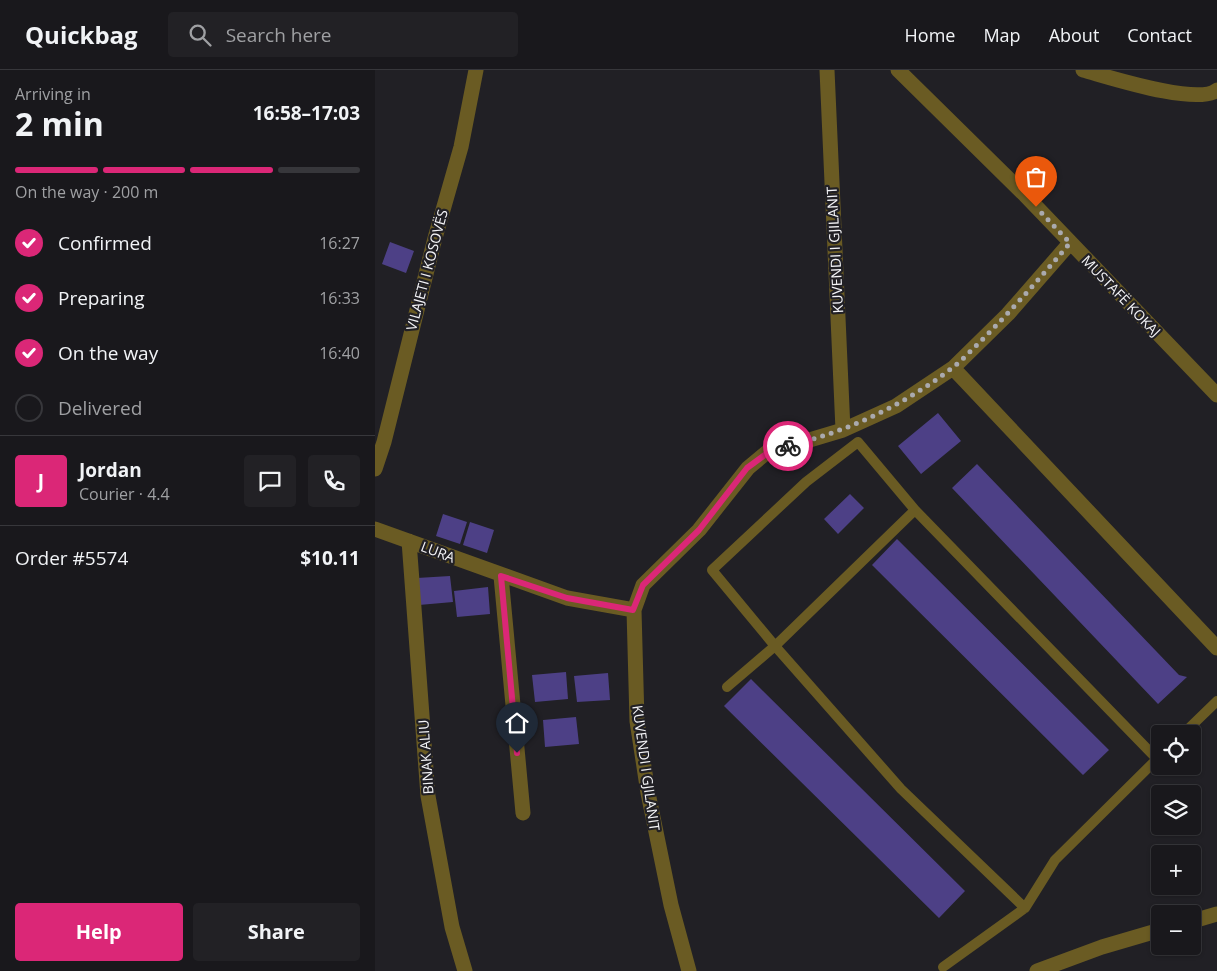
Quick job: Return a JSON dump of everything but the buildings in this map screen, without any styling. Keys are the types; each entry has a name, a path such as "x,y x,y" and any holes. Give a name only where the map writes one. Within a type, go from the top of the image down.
{"street":[{"name":"VILAJETI I KOSOVËS","path":"375,469 384,442 435,238 461,147 477,70"},
{"name":"KUVENDI I GJILANIT","path":"689,971 671,905 648,794 637,722 633,610 643,585 699,530 747,468 766,454 843,430 827,70"},
{"name":"MUSTAFË KOKAJ","path":"898,70 1025,195 1217,395"},
{"path":"1083,70 1171,92 1198,95 1217,90"},
{"path":"843,430 896,406 953,368 1008,314 1070,243"},
{"path":"953,368 1217,648"},
{"name":"LURA","path":"375,529 409,540 501,576 567,598 633,610"},
{"name":"BINAK ALIU","path":"409,540 408,557 421,680 428,796 452,928 465,971"},
{"path":"501,576 523,812"},
{"path":"1201,918 1217,914"},
{"path":"1037,971 1102,947 1151,933"}],"lane":[{"path":"843,430 858,442 915,510 1151,750"},
{"path":"858,442 806,482 712,570 775,646 901,789 1025,908"},
{"path":"727,687 775,646 915,510"},
{"path":"1192,725 1217,701"},
{"path":"943,967 1025,908 1055,860 1151,766"}],"way so far":[{"path":"788,446 843,430 896,406 953,368 1008,314 1070,243 1036,207"}],"route":[{"path":"517,753 501,576 567,598 633,610 643,585 699,530 747,468 766,454 788,446"}]}
